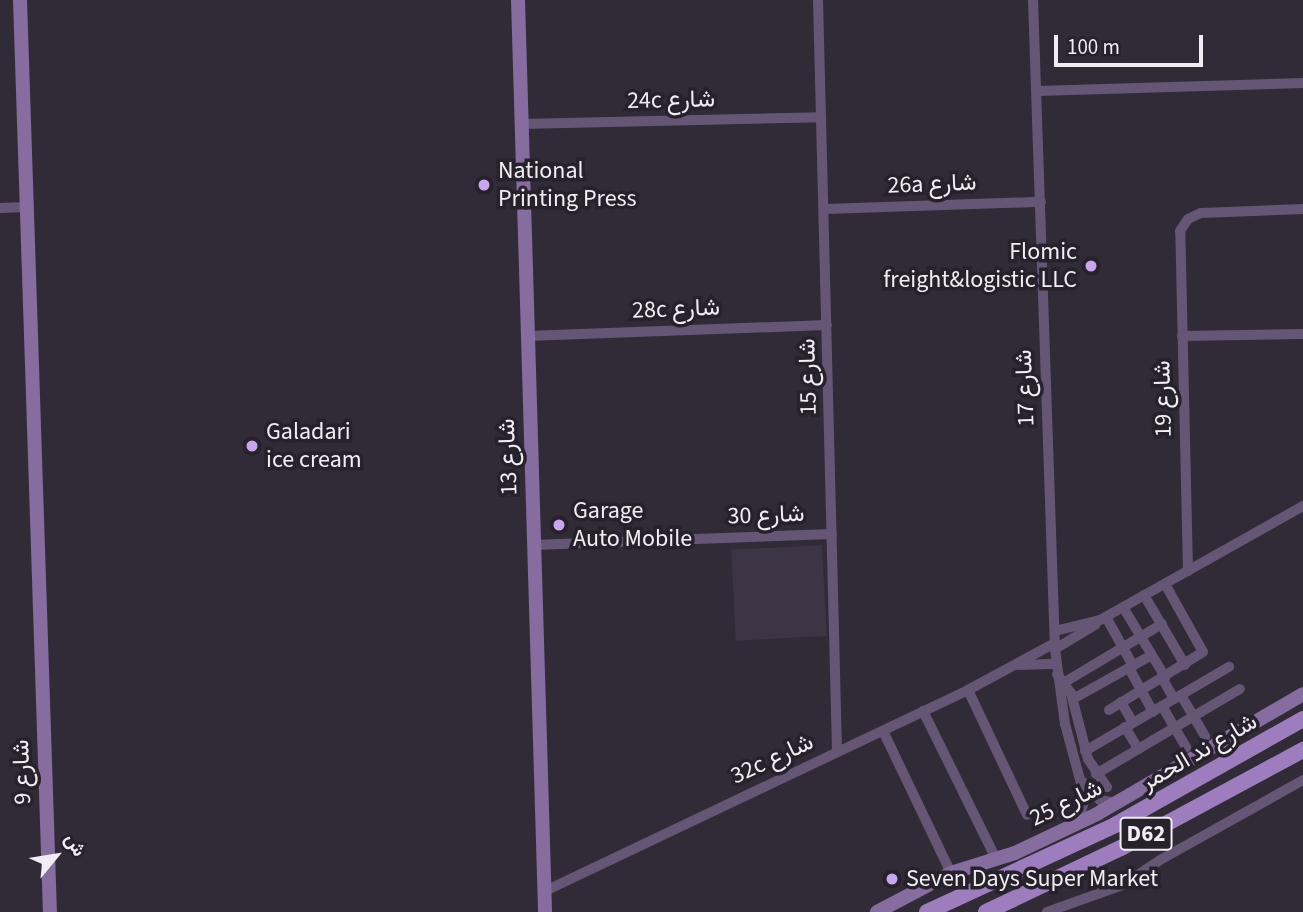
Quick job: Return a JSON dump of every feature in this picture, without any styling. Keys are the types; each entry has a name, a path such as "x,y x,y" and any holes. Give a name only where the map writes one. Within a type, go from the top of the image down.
{"main road":[{"name":"شارع ند الحمر","path":"927,912 1115,825 1303,719"},
{"name":"شارع ند الحمر","path":"986,912 1121,848 1303,750"}],"street":[{"name":"شارع 9","path":"20,0 50,912"},
{"name":"شارع 13","path":"518,0 545,912"},
{"name":"شارع 15","path":"818,0 838,752"},
{"name":"شارع 17","path":"1033,0 1056,669 1085,798 1078,824"},
{"path":"1037,91 1303,83"},
{"name":"24c شارع","path":"522,124 821,117"},
{"name":"26a شارع","path":"825,209 1041,202"},
{"path":"0,208 26,206"},
{"name":"شارع 19","path":"1188,571 1182,226 1201,213 1303,209"},
{"name":"28c شارع","path":"527,336 827,325"},
{"path":"1182,336 1303,334"},
{"name":"32c شارع","path":"545,891 883,731 1055,646 1303,506"},
{"name":"شارع 30","path":"533,545 832,534"},
{"path":"1108,710 1201,655 1203,648 1165,584"},
{"path":"1144,595 1185,664"},
{"path":"1124,607 1163,677 1194,716 1205,736"},
{"path":"1103,618 1123,648 1141,691 1174,727 1186,747"},
{"name":"32c شارع","path":"1055,631 1103,618"},
{"path":"1065,682 1162,624"},
{"path":"1073,699 1152,655"},
{"name":"32c شارع","path":"1017,665 1056,669"},
{"path":"1085,751 1229,667"},
{"path":"1056,669 1073,699 1085,751 1096,774 1107,787"},
{"path":"1096,774 1240,689"},
{"path":"968,690 1027,815"},
{"name":"شارع 25","path":"877,912 951,873 996,859 1078,824 1303,694"},
{"path":"1121,702 1138,749"},
{"path":"923,711 996,859"},
{"path":"883,731 951,873"},
{"name":"شارع 17","path":"1079,773 1095,797 1118,803"},
{"path":"1047,912 1123,885 1160,860 1303,780"}],"shaded area":[{"path":"822,545 827,636 736,641 731,550"}],"place":[{"name":"National Printing Press","path":"484,185"},
{"name":"Flomic freight&logistic LLC","path":"1091,266"},
{"name":"Galadari ice cream","path":"252,446"},
{"name":"Garage Auto Mobile","path":"559,525"},
{"name":"Seven Days Super Market","path":"892,879"}]}
